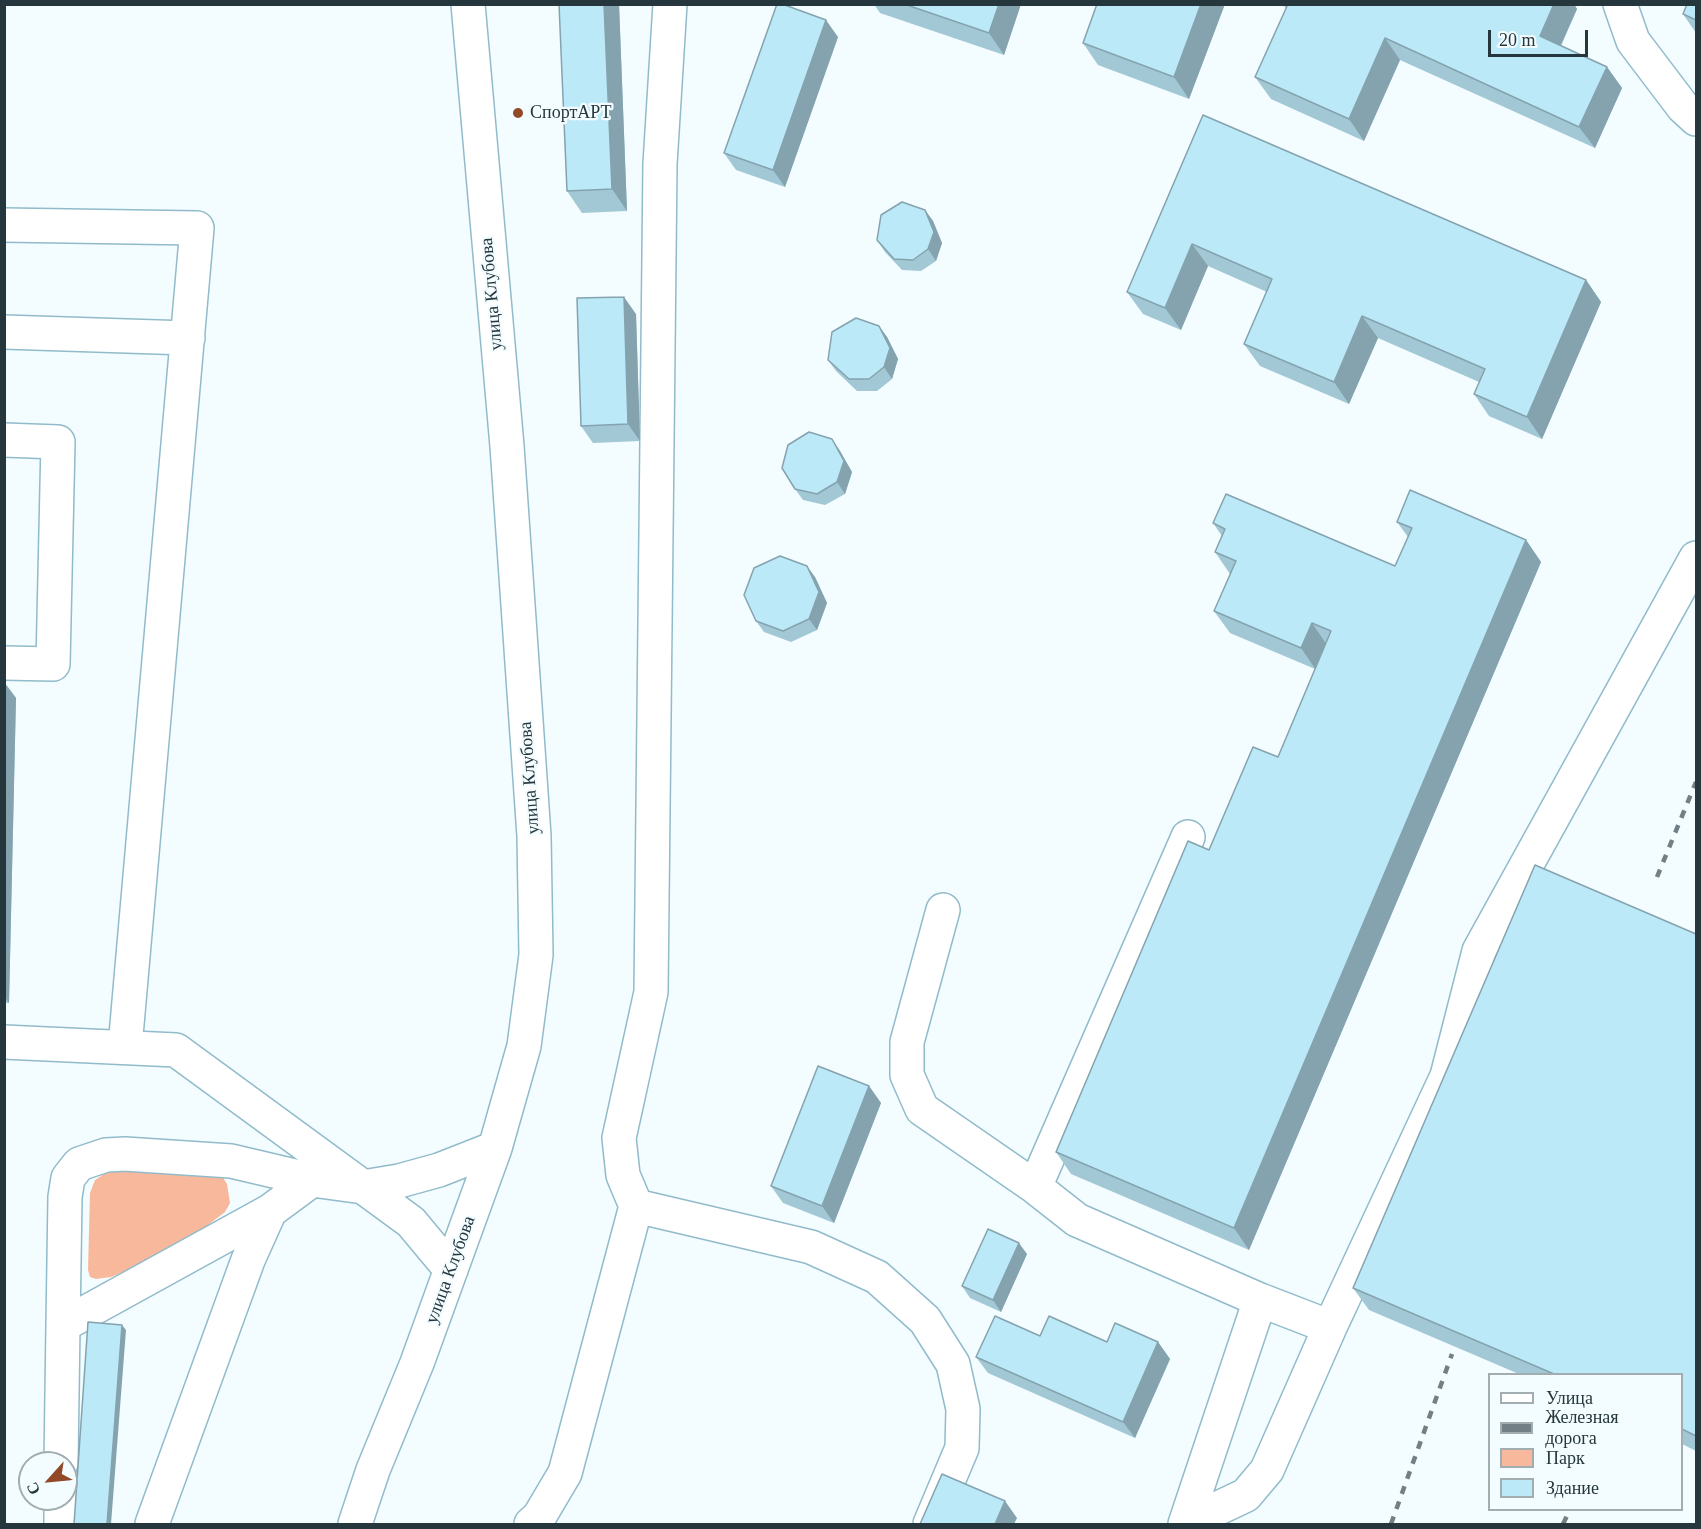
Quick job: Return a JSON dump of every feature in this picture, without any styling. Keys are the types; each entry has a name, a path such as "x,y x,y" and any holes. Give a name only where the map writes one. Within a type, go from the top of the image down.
{"street":[{"name":"улица Клубова","path":"356,1524 373,1470 417,1363 495,1148 524,1046 536,955 537,908 507,446 468,4"},
{"path":"531,1524 538,1517 565,1473 636,1206 623,1175 620,1138 651,992 660,164 670,4"},
{"path":"1620,4 1633,41 1683,107 1696,119"},
{"path":"4,225 197,228 125,1047"},
{"path":"4,333 188,338"},
{"path":"4,440 58,442 53,664 4,663"},
{"path":"1185,1524 1246,1495 1267,1470 1330,1327 1447,1076 1479,951 1696,558"},
{"path":"1035,1187 1188,837"},
{"path":"943,910 907,1042 907,1075 922,1109 1035,1187 1077,1220 1260,1300 1330,1327"},
{"path":"4,1042 177,1050 411,1222 451,1269"},
{"path":"61,1451 65,1197 68,1178 79,1164 106,1155 125,1154 231,1161 312,1180 363,1187 399,1181 439,1170 495,1148"},
{"path":"63,1325 270,1210 312,1180"},
{"path":"636,1206 811,1247 877,1277 925,1320 953,1364 963,1409 962,1448 930,1524"},
{"path":"152,1524 248,1260 270,1210"},
{"path":"1185,1524 1260,1300"}],"green space":[{"path":"116,1166 222,1176 227,1184 230,1203 225,1212 200,1231 136,1267 111,1277 96,1279 90,1277 88,1270 90,1193 95,1180"}],"building":[{"path":"559,4 604,4 612,189 567,191"},
{"path":"777,4 826,20 773,170 724,153"},
{"path":"904,4 999,4 989,33"},
{"path":"1097,4 1201,4 1174,77 1083,43"},
{"path":"1288,4 1554,4 1540,36 1607,67 1579,127 1385,38 1349,119 1255,77"},
{"path":"1687,4 1696,4 1696,20 1683,14"},
{"path":"1203,115 1586,280 1527,417 1474,394 1485,369 1362,316 1334,382 1244,344 1272,279 1192,244 1165,308 1127,292"},
{"path":"902,202 925,210 934,232 928,249 913,260 894,259 877,240 881,215"},
{"path":"624,297 628,424 581,426 577,298"},
{"path":"856,318 879,326 890,348 884,367 869,379 849,379 828,360 832,332"},
{"path":"809,432 832,439 844,461 837,482 817,494 795,489 782,468 788,445"},
{"path":"1410,490 1526,540 1234,1228 1056,1152 1188,841 1209,850 1253,747 1278,757 1331,631 1312,623 1301,648 1214,611 1236,561 1215,552 1225,529 1213,523 1226,494 1395,566 1412,528 1397,522"},
{"path":"780,556 807,566 819,592 809,619 783,631 756,621 744,595 754,568"},
{"path":"1535,865 1696,934 1696,1436 1683,1430 1683,1373 1552,1373 1353,1288"},
{"path":"818,1066 869,1086 822,1206 771,1186"},
{"path":"988,1229 1019,1243 993,1300 962,1286"},
{"path":"995,1316 1040,1336 1049,1316 1107,1342 1115,1323 1158,1342 1123,1422 976,1357"},
{"path":"88,1322 122,1325 107,1524 74,1524 75,1511 78,1511 78,1466"},
{"path":"942,1474 1005,1501 995,1524 920,1524"}],"railway":[{"path":"1657,877 1696,782"},
{"path":"1391,1524 1452,1354"},
{"path":"1563,1524 1570,1511"}],"place":[{"name":"СпортАРТ","path":"518,113"}]}
